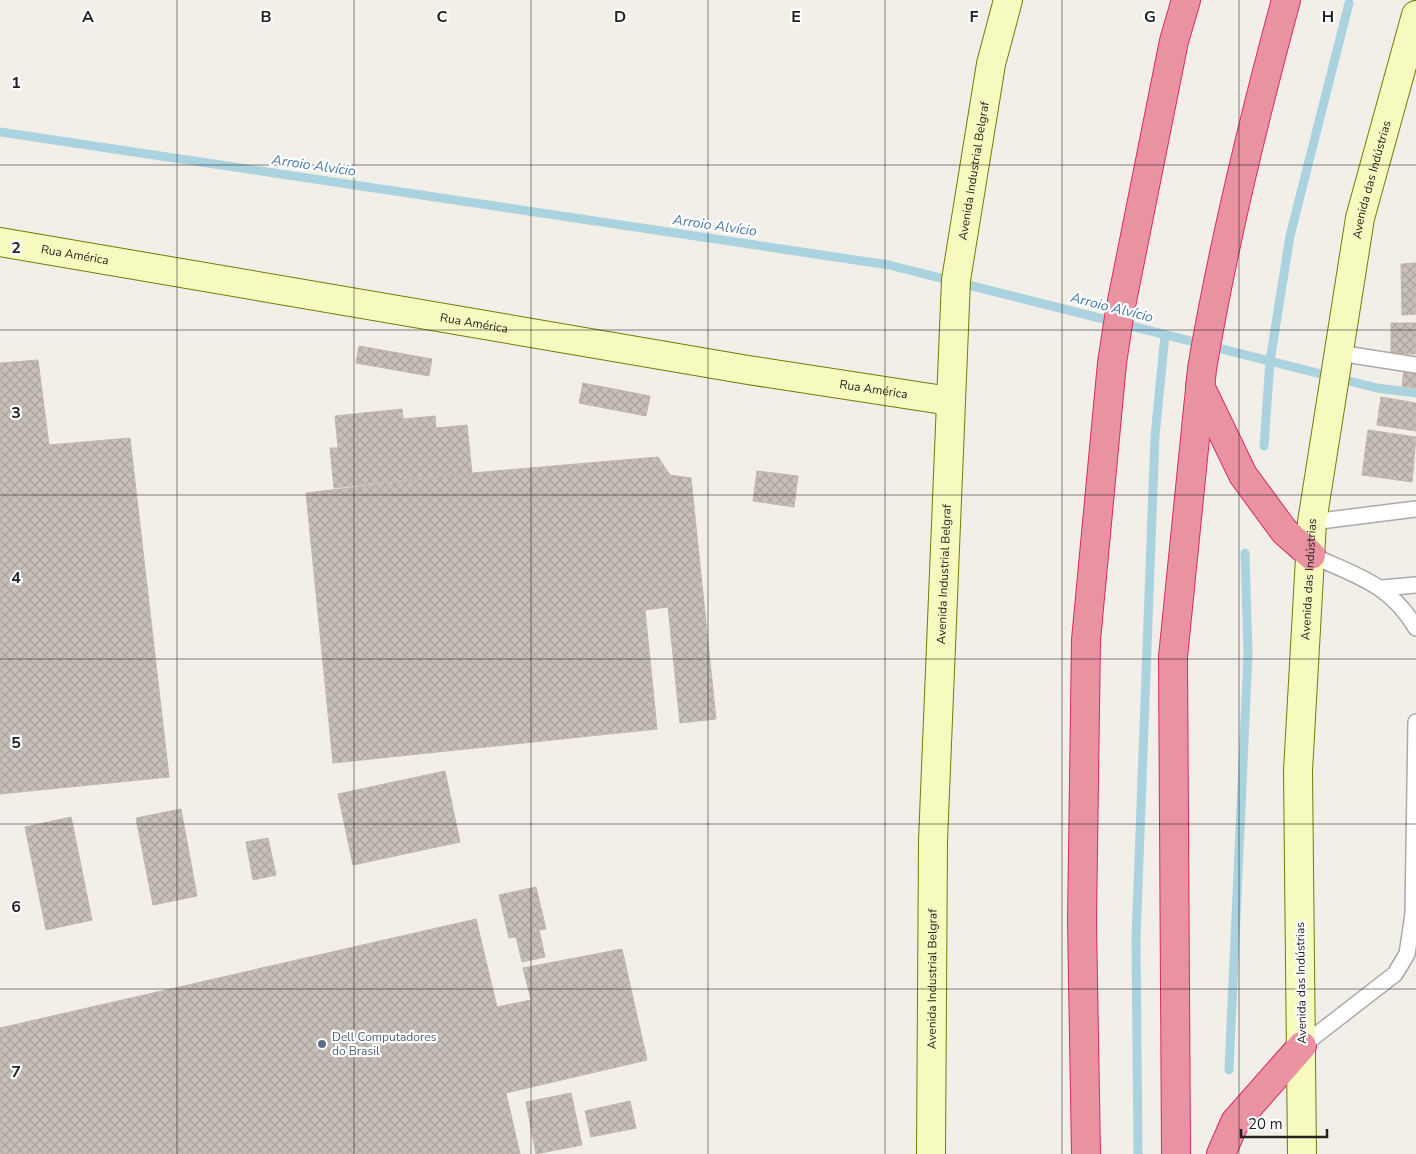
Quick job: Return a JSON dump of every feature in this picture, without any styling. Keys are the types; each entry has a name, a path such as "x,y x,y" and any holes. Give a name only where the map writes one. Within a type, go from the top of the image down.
{"highway":[{"path":"1086,1154 1082,921 1086,640 1112,363 1120,311 1174,41 1186,0"},
{"path":"1176,1154 1173,657 1201,378 1209,324 1248,140 1286,0"},
{"path":"1201,378 1243,475 1284,531 1311,555"},
{"path":"1221,1154 1235,1122 1302,1046"}],"main road":[{"name":"Avenida Industrial Belgraf","path":"931,1154 934,841 955,290 991,64 1008,0"},
{"name":"Avenida das Indústrias","path":"1302,1154 1298,771 1312,522 1360,218 1416,15"},
{"name":"Rua América","path":"0,242 738,368 950,400"}],"lane":[{"path":"1338,355 1416,365"},
{"path":"1312,522 1416,509"},
{"path":"1311,555 1382,588 1405,610 1416,628"},
{"path":"1382,588 1416,585"},
{"path":"1302,1046 1395,974 1407,954 1415,913 1416,722"}],"building":[{"path":"1416,263 1416,314 1402,315 1401,264"},
{"path":"1391,323 1416,323 1416,354 1391,354"},
{"path":"359,346 432,359 429,376 356,363"},
{"path":"38,360 49,445 130,438 169,777 0,794 0,363"},
{"path":"1404,369 1416,371 1416,388 1402,386"},
{"path":"583,383 650,396 646,416 579,403"},
{"path":"1381,397 1416,403 1416,431 1377,425"},
{"path":"402,409 403,419 435,416 436,428 467,425 472,473 334,488 330,448 338,448 335,416"},
{"path":"1368,430 1416,437 1412,482 1362,475"},
{"path":"658,457 670,475 691,478 716,719 680,723 668,607 645,610 657,729 333,763 306,493 472,473"},
{"path":"757,471 798,476 794,507 753,501"},
{"path":"445,771 460,842 353,865 338,794"},
{"path":"181,809 197,896 153,905 136,818"},
{"path":"71,817 92,920 46,930 25,827"},
{"path":"268,838 276,875 253,880 246,842"},
{"path":"536,887 546,929 539,930 545,957 522,962 516,937 509,938 499,895"},
{"name":"Dell Computadores do Brasil","path":"476,919 497,1007 531,1000 523,968 622,949 647,1060 506,1093 520,1154 0,1154 0,1028"},
{"path":"571,1093 582,1145 536,1154 526,1102"},
{"path":"630,1101 636,1128 591,1137 585,1111"}],"waterway":[{"path":"1264,446 1270,361 1290,236 1349,3"},
{"name":"Arroio Alvício","path":"0,132 889,265 1377,388 1416,393"},
{"path":"1138,1154 1136,939 1155,436 1165,335"},
{"path":"1229,1070 1248,654 1245,553"}],"place":[{"name":"Dell Computadores do Brasil","path":"322,1044"}]}
